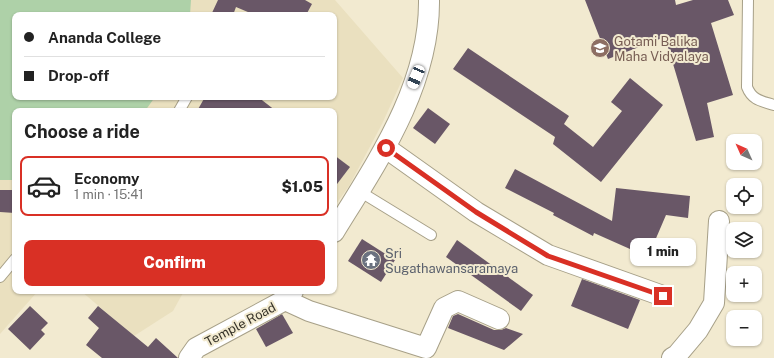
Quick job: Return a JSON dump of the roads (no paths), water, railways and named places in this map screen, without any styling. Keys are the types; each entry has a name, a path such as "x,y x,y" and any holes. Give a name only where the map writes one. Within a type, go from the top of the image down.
{"street":[{"path":"337,227 386,148 416,77 429,21 429,0"},
{"path":"386,148 476,212 548,256 663,296"},
{"path":"672,358 677,355 698,330 714,303 719,221"},
{"path":"289,296 309,311 426,348 444,308 458,301 499,319"},
{"name":"Temple Road","path":"189,358 196,348 289,296"}],"lane":[{"path":"748,0 747,87 750,95 757,100 774,105"},
{"path":"359,191 431,235"},
{"path":"0,278 12,263"}],"place":[{"name":"Gotami Balika Maha Vidyalaya","path":"600,48"},
{"name":"Sri Sugathawansaramaya","path":"371,260"}]}
